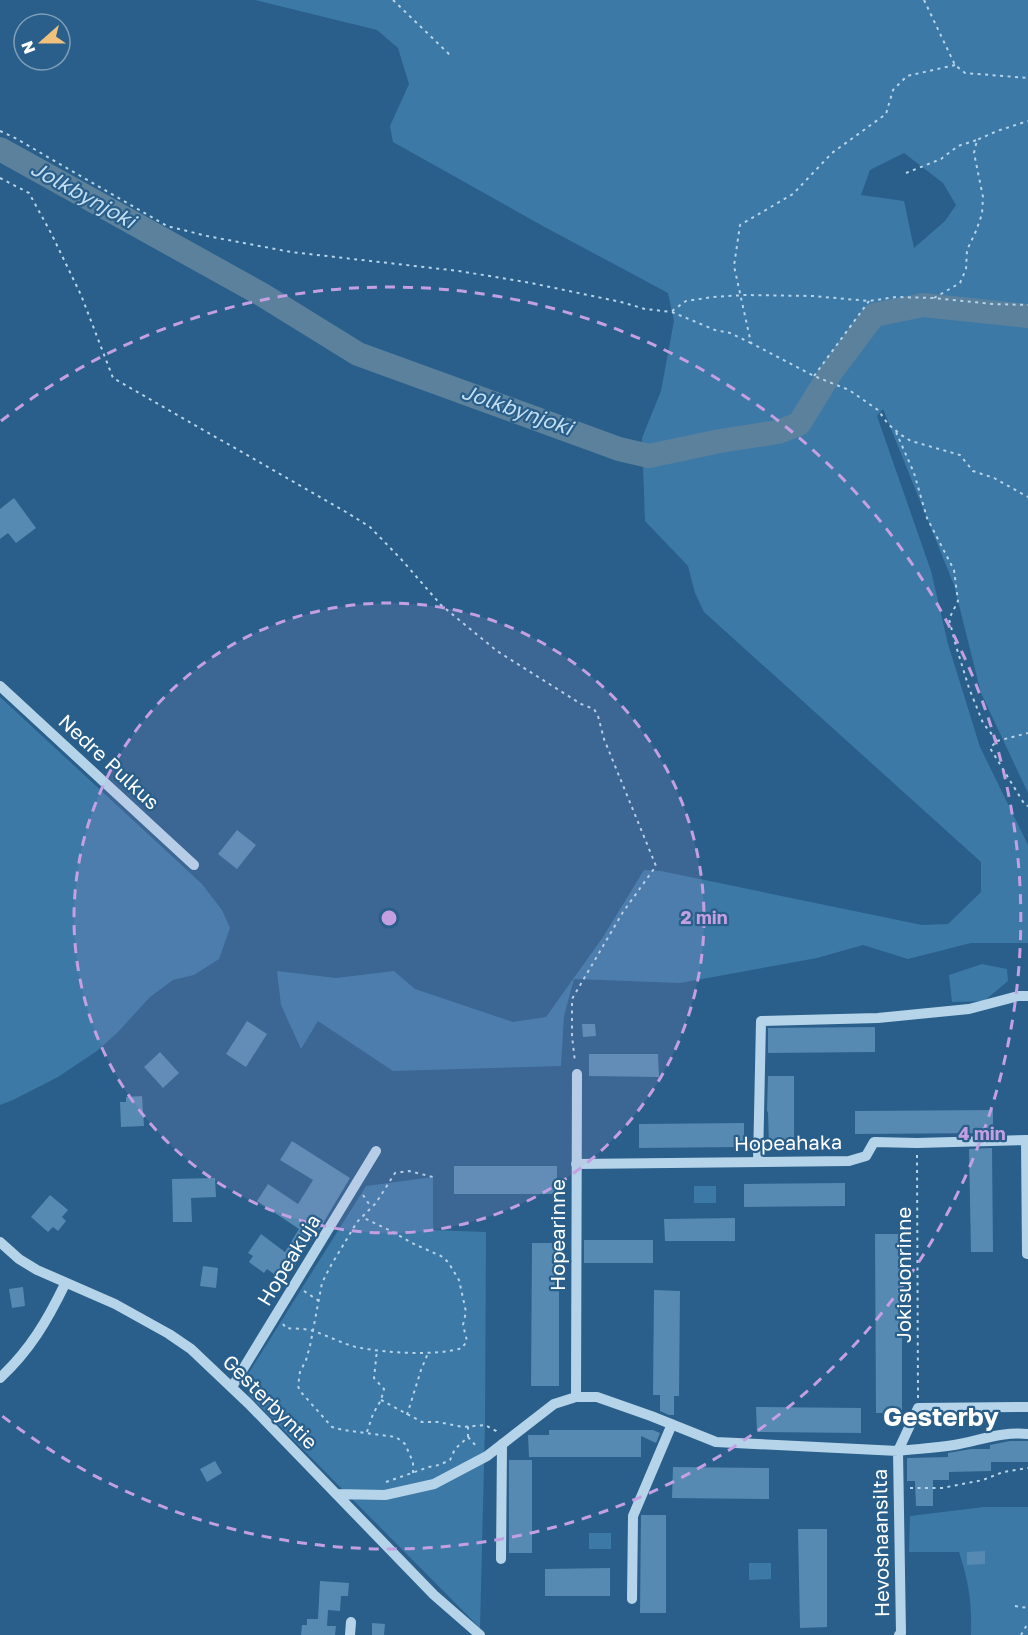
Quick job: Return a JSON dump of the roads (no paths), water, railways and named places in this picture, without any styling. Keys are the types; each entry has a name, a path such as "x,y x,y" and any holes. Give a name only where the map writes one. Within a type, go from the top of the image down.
{"street":[{"name":"Nedre Pulkus","path":"0,686 194,865"},
{"path":"758,1162 761,1021 889,1017 969,1009 1018,996 1028,996"},
{"name":"Hopearinne","path":"576,1397 577,1074"},
{"path":"1027,1140 1027,1254"},
{"name":"Hopeahaka","path":"576,1164 849,1161 866,1156 874,1142 1027,1140"},
{"name":"Hopeakuja","path":"232,1388 376,1150"},
{"name":"Gesterbyntie","path":"0,1242 19,1259 37,1270 115,1304 191,1349 434,1595 480,1635"},
{"path":"0,1378 34,1342 66,1284"},
{"path":"336,1494 385,1495 434,1484 487,1456 554,1404 576,1397 597,1397 716,1442 898,1451 955,1445 998,1435 1028,1434"},
{"path":"898,1451 918,1408 1028,1407"},
{"path":"632,1599 633,1516 672,1424"},
{"path":"501,1559 502,1444"},
{"name":"Hevoshaansilta","path":"898,1451 900,1635"},
{"path":"350,1635 351,1622"}],"waterway":[{"name":"Jolkbynjoki","path":"0,149 261,294 358,354 619,449 649,456 778,432 799,424 831,372 874,315 923,305 1028,316"}],"district":[{"name":"Gesterby","path":"941,1417"}]}
